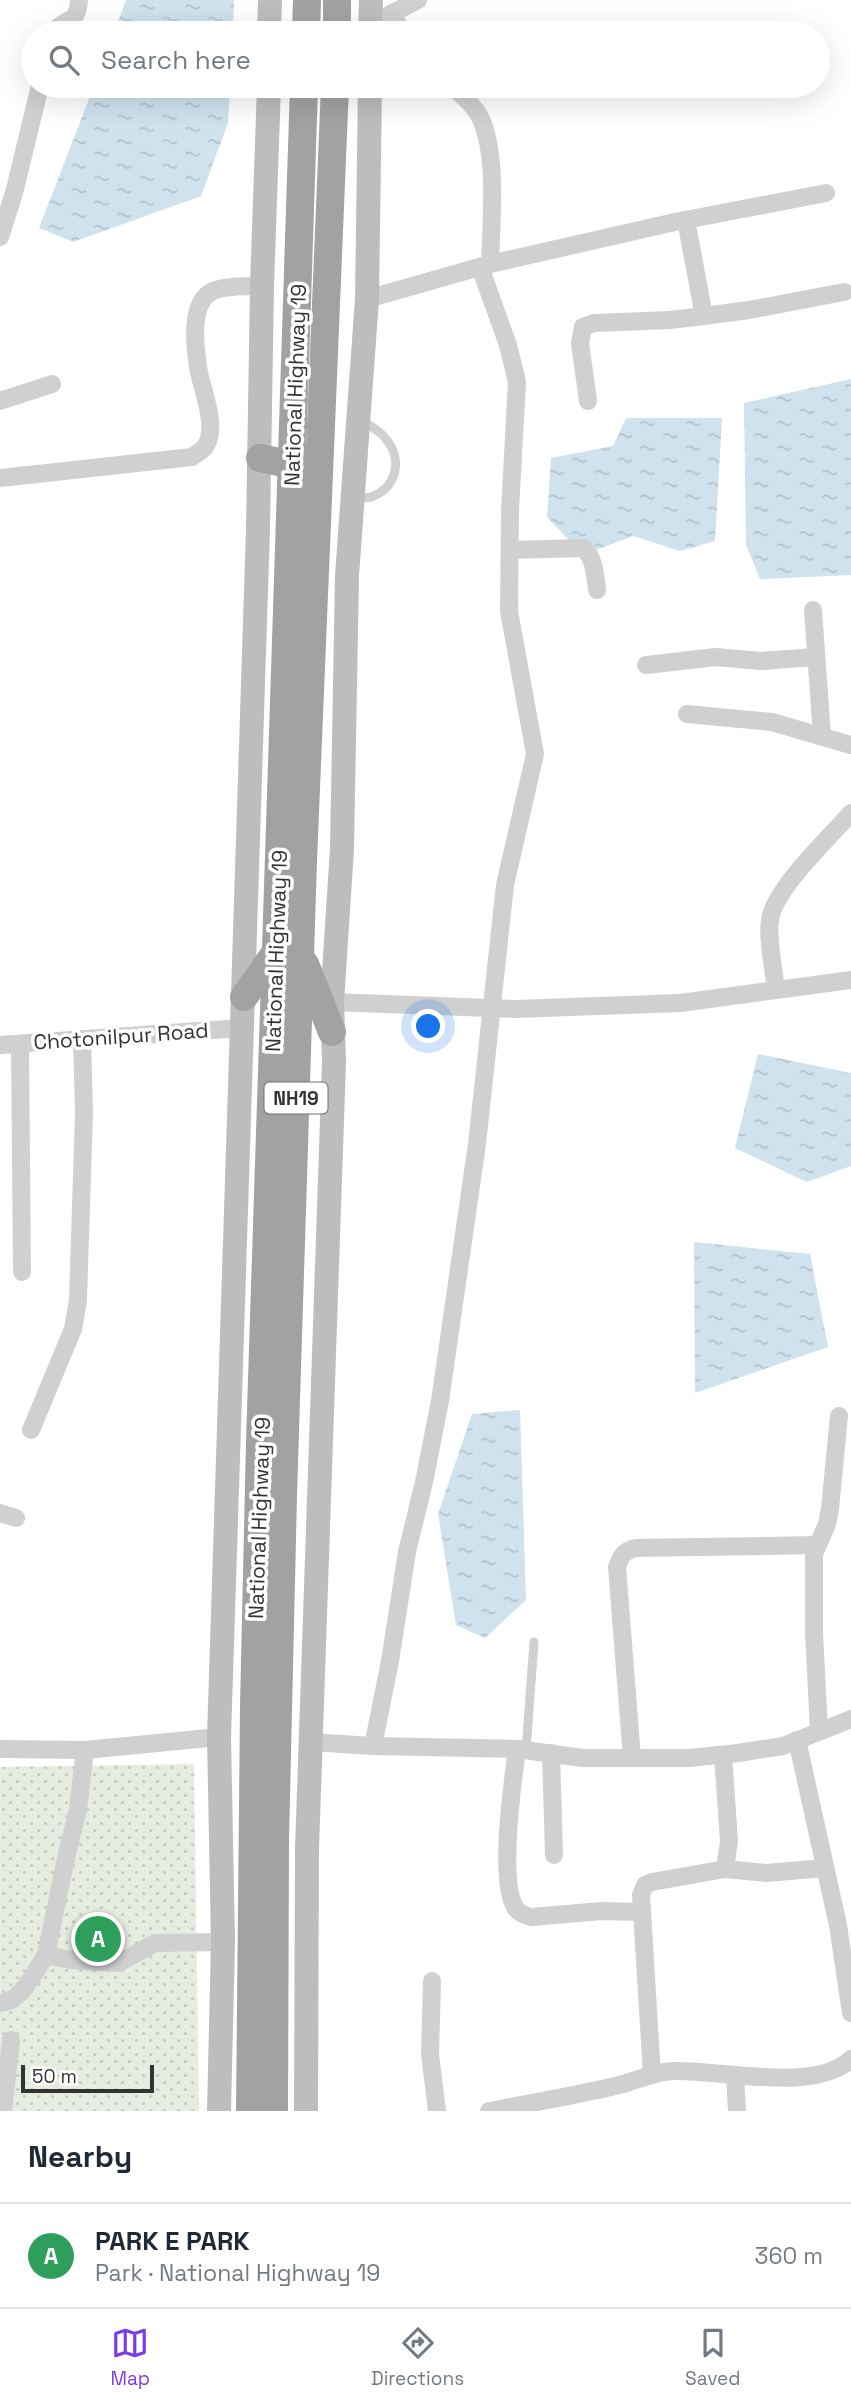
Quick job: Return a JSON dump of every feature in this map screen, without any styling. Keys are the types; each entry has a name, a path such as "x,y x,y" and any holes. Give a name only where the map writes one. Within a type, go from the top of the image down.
{"highway":[{"path":"306,21 307,0"},
{"path":"337,0 337,21"},
{"name":"National Highway 19","path":"250,2111 254,1706 288,951 293,465 304,98"},
{"name":"NH19","path":"274,2111 288,951 334,98"},
{"path":"260,458 293,465"},
{"path":"244,997 288,951 332,1032"}],"main road":[{"path":"269,21 270,0"},
{"path":"219,2111 223,1942 219,1737 260,458 268,98"},
{"path":"306,2111 307,1849 334,1062 331,1002 342,849 347,576 367,299 370,98"}],"street":[{"path":"69,21 75,18 79,10 79,0"},
{"path":"376,18 418,0"},
{"path":"0,237 14,193 37,98"},
{"path":"373,1746 407,1552 440,1401 477,1144 505,885 535,754 509,611 517,382 485,265 491,173 487,140 477,112 465,98"},
{"path":"367,299 485,265 686,220 826,193"},
{"path":"686,220 704,316"},
{"path":"0,478 192,457 205,447 211,430 196,348 196,316 202,300 211,292 227,288 262,286"},
{"path":"588,401 580,343 583,327 594,323 670,320 749,310 844,292"},
{"path":"0,401 52,384"},
{"path":"510,550 583,548 587,550 592,561 597,590"},
{"path":"813,610 822,736"},
{"path":"646,665 716,657 760,661 817,657"},
{"path":"687,714 772,722 851,745"},
{"path":"776,990 769,921 775,905 784,888 851,813"},
{"path":"331,1002 493,1009 680,1003 851,980"},
{"name":"Chotonilpur Road","path":"0,1045 241,1028"},
{"path":"31,1430 68,1342 78,1300 84,1113 82,1039"},
{"path":"20,1044 22,1272"},
{"path":"819,1731 813,1571 817,1545 830,1509 839,1416"},
{"path":"632,1758 617,1567 620,1556 636,1548 817,1545"},
{"path":"311,1742 522,1749 583,1758 689,1758 783,1746 851,1718"},
{"path":"0,1749 85,1750 219,1737"},
{"path":"797,1740 838,1925 851,2013"},
{"path":"522,1749 506,1838 511,1891 516,1909 531,1917 602,1911 641,1912"},
{"path":"0,2003 10,2002 20,1993 46,1955 78,1809 85,1750"},
{"path":"551,1753 554,1855"},
{"path":"723,1755 729,1841 725,1869"},
{"path":"652,2075 648,1972 641,1912 641,1895 645,1885 677,1876 725,1869 766,1873 825,1868"},
{"path":"46,1955 69,1960 120,1964 155,1943 223,1942"},
{"path":"432,1982 430,2054 437,2111"},
{"path":"3,2111 12,2040"},
{"path":"489,2111 544,2106 669,2071 779,2078 824,2072 845,2065 851,2059"},
{"path":"735,2075 737,2111"}],"lane":[{"path":"352,499 372,497 390,484 396,473 397,461 385,437 360,419"},
{"path":"522,1749 534,1642"}],"shaded area":[{"path":"194,1764 199,2111 0,2111 0,1767"}],"water":[{"path":"126,0 234,0 233,21 118,21"},
{"path":"89,98 229,98 228,123 201,196 73,242 39,228"},
{"path":"851,379 851,575 760,579 746,545 744,403"},
{"path":"626,418 722,418 715,541 680,551 633,536 583,555 547,517 551,458 613,446"},
{"path":"758,1054 851,1073 851,1166 807,1182 735,1148"},
{"path":"694,1242 810,1254 828,1347 695,1393"},
{"path":"520,1410 526,1600 485,1638 456,1625 438,1514 472,1414"}],"place":[{"name":"PARK E PARK","path":"98,1939"}]}
